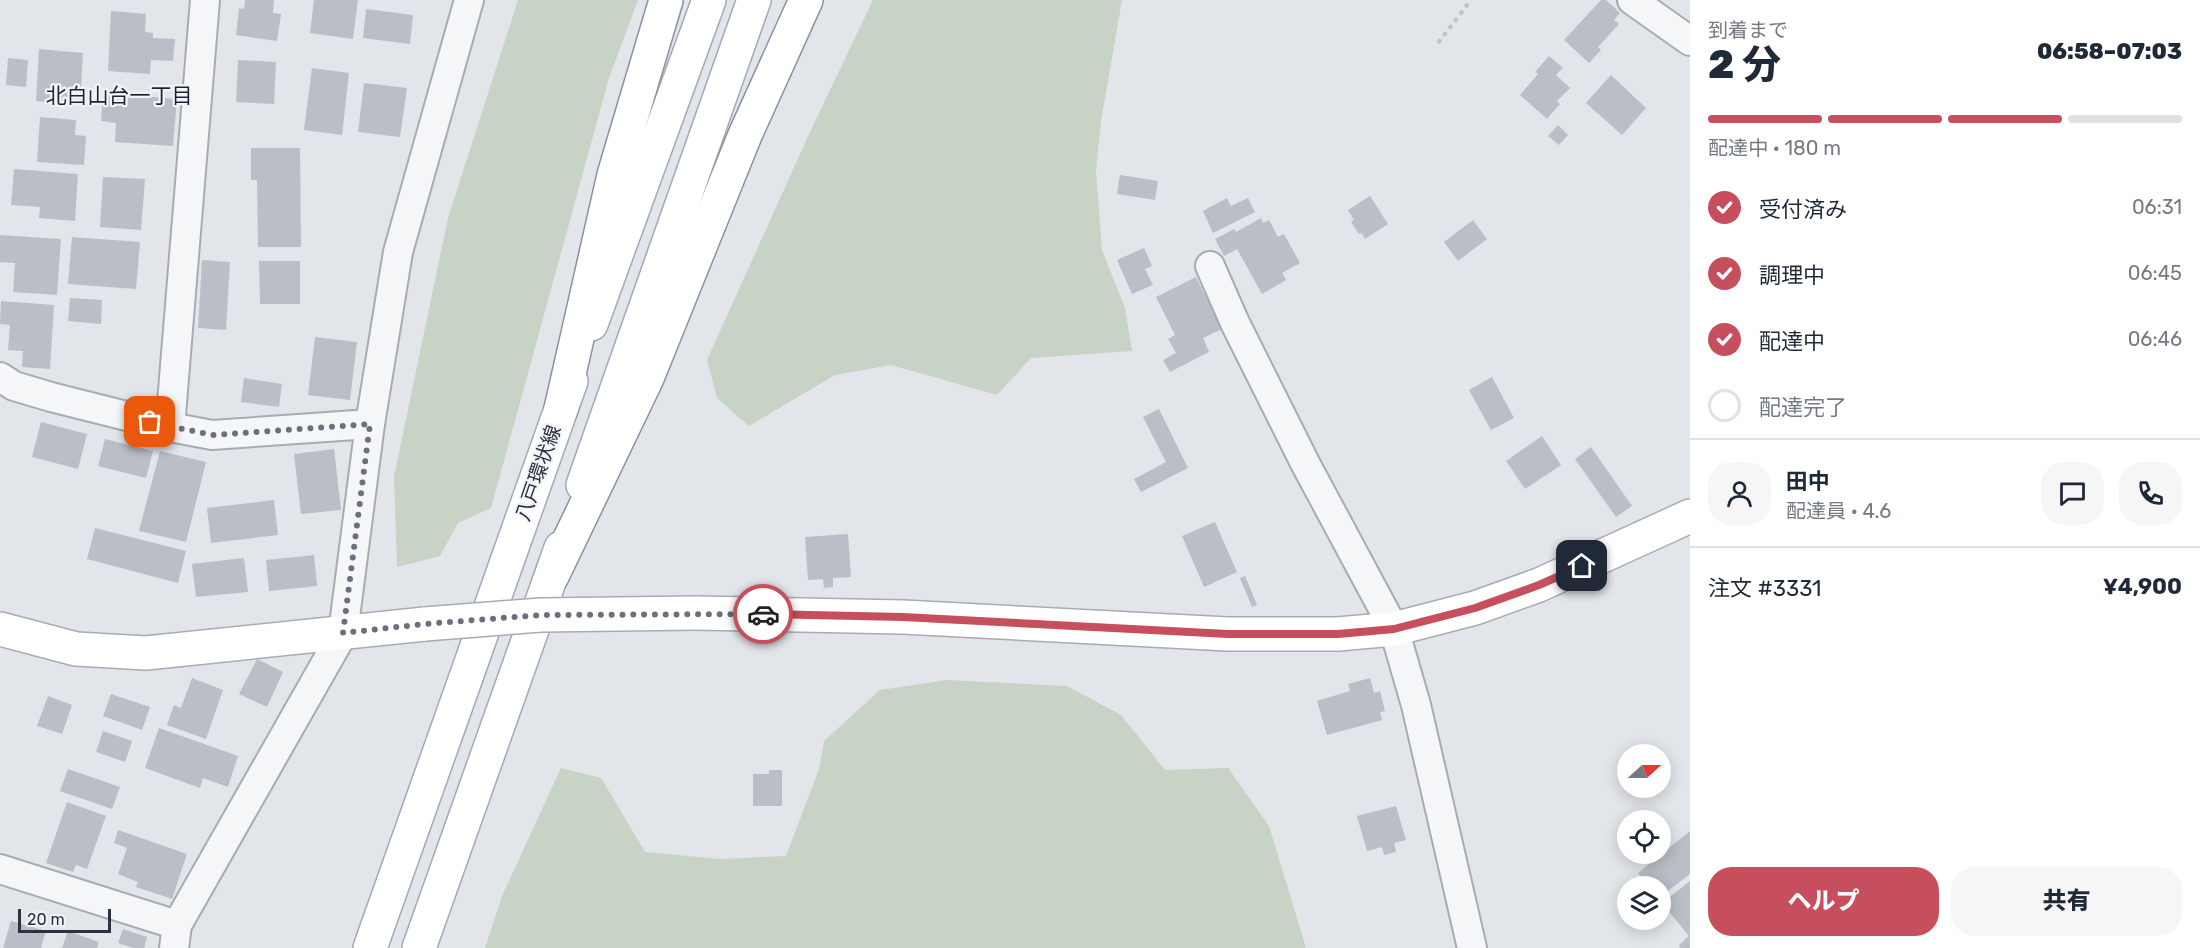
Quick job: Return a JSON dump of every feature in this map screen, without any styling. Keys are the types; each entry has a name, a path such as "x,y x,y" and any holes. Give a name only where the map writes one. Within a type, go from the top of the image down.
{"main road":[{"path":"561,409 614,175 666,0"},
{"name":"八戸環状線","path":"370,948 709,0"},
{"path":"419,948 754,0"},
{"path":"552,576 647,378 745,135 806,0"},
{"path":"0,629 76,649 146,653 424,624 541,615 695,613 903,617 1228,634 1338,634 1394,629 1475,608 1539,585 1690,516"}],"street":[{"path":"170,427 205,0"},
{"path":"0,869 176,937 343,633 370,424 398,252 469,0"},
{"path":"1632,0 1690,41"},
{"path":"1210,266 1235,323 1305,464 1394,629 1416,705 1472,948"},
{"path":"0,377 14,386 41,394 170,427 212,435 370,424"}],"path":[{"path":"1438,43 1471,0"}],"green space":[{"path":"518,0 638,0 609,78 491,508 458,523 440,556 397,567 394,477 448,218"},
{"path":"873,0 1122,0 1101,121 1096,171 1102,250 1125,308 1132,351 1031,358 997,395 891,365 835,375 749,426 717,398 707,360 810,132"},
{"path":"947,680 1067,686 1121,715 1165,770 1228,768 1269,826 1306,948 485,948 502,896 561,768 601,778 645,852 720,859 786,856 819,769 824,741 880,690"}],"building":[{"path":"245,0 274,0 273,13 281,14 277,41 236,35 239,8 244,9"},
{"path":"314,0 358,0 353,39 310,33"},
{"path":"1601,0 1606,0 1620,13 1614,20 1619,24 1598,47 1601,50 1589,63 1564,40"},
{"path":"366,9 413,15 410,44 363,38"},
{"path":"111,11 146,14 145,32 153,33 153,38 175,39 173,61 151,60 150,74 108,71"},
{"path":"39,49 83,53 80,104 36,101"},
{"path":"1549,56 1563,68 1556,75 1570,88 1557,101 1560,104 1547,119 1520,95 1538,74 1535,72"},
{"path":"8,58 28,60 26,87 6,85"},
{"path":"238,60 276,62 274,104 236,102"},
{"path":"312,68 349,73 342,135 304,130"},
{"path":"1611,75 1646,108 1622,135 1586,103"},
{"path":"364,83 407,88 400,137 358,132"},
{"path":"103,93 177,99 173,146 115,142 116,123 101,121"},
{"path":"40,117 76,120 75,135 86,136 84,165 37,162"},
{"path":"1558,125 1568,135 1559,145 1548,136"},
{"path":"251,148 300,148 301,247 258,247 257,180 251,180"},
{"path":"14,169 78,174 75,221 39,218 40,207 11,205"},
{"path":"1120,175 1158,181 1155,200 1117,194"},
{"path":"103,177 145,179 141,230 100,227"},
{"path":"1370,196 1388,224 1365,239 1351,222 1354,220 1348,210"},
{"path":"1227,198 1231,206 1248,198 1255,212 1213,233 1203,211"},
{"path":"1261,218 1263,223 1269,220 1278,237 1284,234 1300,263 1282,273 1286,280 1262,294 1237,249 1224,256 1215,239 1234,229 1236,232"},
{"path":"1473,220 1487,239 1458,261 1444,242"},
{"path":"0,235 61,239 57,295 13,292 15,263 0,262"},
{"path":"72,237 140,242 136,289 68,284"},
{"path":"1144,248 1152,266 1145,269 1153,285 1132,294 1117,260"},
{"path":"202,260 230,262 226,330 198,328"},
{"path":"259,261 300,261 300,304 260,304"},
{"path":"1196,277 1222,329 1203,338 1209,352 1170,372 1163,360 1176,353 1168,339 1175,335 1156,297"},
{"path":"70,298 102,300 101,324 68,321"},
{"path":"1,301 54,305 50,369 22,367 23,351 8,350 10,325 0,324"},
{"path":"315,337 357,342 350,400 308,395"},
{"path":"1492,377 1514,418 1491,430 1469,390"},
{"path":"244,378 282,384 279,407 241,402"},
{"path":"1159,409 1188,468 1141,492 1134,479 1166,462 1143,417"},
{"path":"41,422 87,434 78,469 32,457"},
{"path":"1542,436 1561,465 1525,489 1506,461"},
{"path":"105,439 153,451 146,478 98,466"},
{"path":"1591,447 1632,506 1616,517 1575,459"},
{"path":"334,449 341,510 301,514 294,454"},
{"path":"160,451 206,462 186,542 139,531"},
{"path":"274,500 278,535 211,543 207,508"},
{"path":"1215,522 1237,572 1204,587 1182,536"},
{"path":"95,528 186,551 178,583 87,559"},
{"path":"848,534 851,577 833,578 833,587 824,588 823,579 808,580 805,537"},
{"path":"314,555 317,586 269,591 266,560"},
{"path":"244,558 248,592 196,597 192,564"},
{"path":"1245,576 1257,605 1252,607 1240,578"},
{"path":"257,659 283,672 267,707 239,694"},
{"path":"192,678 223,690 206,739 167,725 174,705 181,708"},
{"path":"1370,678 1374,693 1380,691 1385,711 1380,712 1382,720 1327,735 1317,701 1350,691 1348,684"},
{"path":"111,694 150,707 142,730 103,716"},
{"path":"48,696 72,705 62,734 37,726"},
{"path":"159,728 238,756 228,787 203,778 200,788 145,768"},
{"path":"103,731 132,741 125,762 96,752"},
{"path":"68,769 120,787 112,809 60,791"},
{"path":"769,770 782,770 782,806 753,806 753,774 769,774"},
{"path":"67,802 106,816 87,869 76,865 73,872 46,863"},
{"path":"1396,806 1406,840 1394,843 1396,852 1384,855 1382,847 1367,851 1357,816"},
{"path":"118,830 187,854 172,899 136,887 138,882 118,874 127,848 114,843"},
{"path":"1690,831 1690,874 1671,889 1671,876 1641,876 1638,873 1649,864 1671,864 1671,846"},
{"path":"1690,881 1690,948 1681,948 1679,945 1689,936 1671,914 1671,896"},
{"path":"11,921 46,931 41,948 3,948"},
{"path":"123,929 147,937 144,948 133,948 118,943"},
{"path":"68,931 99,942 97,948 62,948"}],"way so far":[{"path":"150,422 212,435 370,424 343,633 541,615 763,614"}],"district":[{"name":"北白山台一丁目","path":"119,96"}],"route":[{"path":"763,614 903,617 1228,634 1338,634 1394,629 1475,608 1539,585 1582,566"}]}
